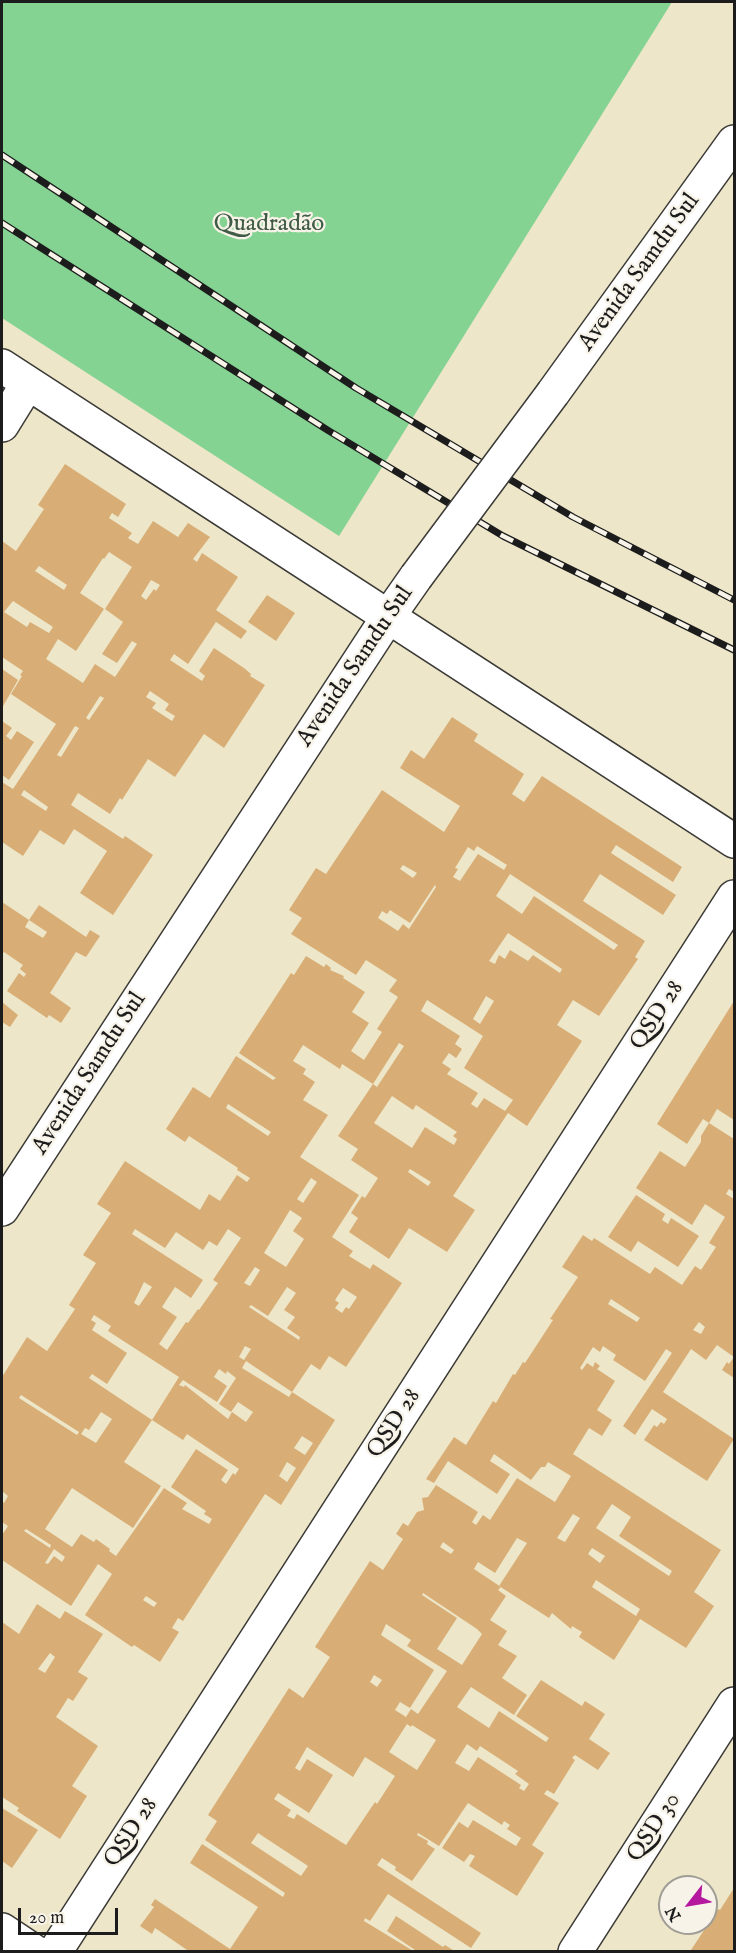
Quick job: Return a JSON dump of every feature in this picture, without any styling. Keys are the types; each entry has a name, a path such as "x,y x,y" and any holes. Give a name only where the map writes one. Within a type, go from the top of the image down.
{"street":[{"name":"Avenida Samdu Sul","path":"2,1209 388,617 735,142"},
{"path":"2,366 735,841"},
{"path":"2,425 28,383"},
{"name":"QSD 28","path":"55,1952 735,897"},
{"name":"QSD 30","path":"574,1952 735,1704"},
{"path":"2,1930 35,1952"}],"green space":[{"name":"Quadradão","path":"2,2 672,2 339,536 2,318"}],"building":[{"path":"65,464 126,504 118,517 112,513 109,518 132,533 128,538 138,544 153,521 178,537 188,523 210,537 193,559 197,562 202,553 238,577 216,610 247,631 241,639 216,622 188,664 174,654 170,660 202,681 205,676 199,671 214,648 265,685 224,748 204,734 175,777 148,759 122,800 120,798 110,814 78,793 71,805 123,839 125,836 153,855 113,915 80,893 107,851 74,829 64,845 40,830 23,856 2,842 2,782 13,789 56,724 11,694 23,671 2,657 2,541 16,551 44,509 38,505","holes":["109,552 132,567 105,609 123,622 102,654 117,663 132,641 137,644 115,677 95,664 83,683 46,659 58,639 76,651 104,609 80,593","39,566 67,585 64,590 35,571","151,580 160,585 146,600 141,596","13,601 53,627 49,633 30,622 27,627 4,612","150,691 169,704 165,710 175,716 172,721 152,708 156,703 146,697","100,696 104,698 89,720 86,718","75,726 79,728 61,757 57,755","24,790 48,807 46,811 21,795"]},
{"path":"267,595 295,613 276,641 248,622"},
{"path":"2,669 18,680 2,708"},
{"path":"452,717 478,734 474,741 524,774 512,794 524,802 542,776 682,867 673,882 616,845 611,853 676,895 663,915 600,874 583,901 645,941 635,957 638,959 599,1016 573,1000 557,1025 582,1041 527,1126 508,1113 453,1196 475,1210 447,1252 409,1228 389,1259 349,1232 358,1218 351,1213 362,1196 365,1198 378,1178 351,1160 358,1149 338,1136 373,1084 342,1064 340,1069 303,1045 293,1061 306,1069 303,1074 315,1082 303,1100 328,1115 300,1157 359,1195 332,1237 353,1251 349,1256 370,1269 373,1264 402,1283 346,1367 329,1356 320,1370 311,1364 292,1392 335,1420 281,1505 265,1494 183,1621 178,1618 172,1628 179,1632 160,1662 134,1645 132,1647 85,1615 112,1574 98,1564 71,1606 2,1560 2,1535 8,1526 2,1522 2,1501 4,1503 8,1496 2,1491 2,1377 27,1337 47,1351 75,1309 69,1305 96,1263 83,1255 111,1213 97,1204 125,1161 200,1210 209,1194 220,1201 237,1175 247,1182 250,1178 237,1170 238,1168 189,1136 185,1142 166,1129 193,1087 210,1098 236,1056 273,1080 276,1078 239,1053 291,973 294,975 306,956 324,967 326,964 331,968 330,970 344,976 343,978 365,992 352,1012 369,1023 351,1051 364,1060 382,1032 377,1029 398,997 389,991 397,980 366,960 356,975 291,934 302,918 289,910 316,868 326,874 382,790 444,832 460,806 400,768 411,750 424,759","holes":["477,846 507,865 504,870 478,854 460,881 453,877 458,869 455,868 468,847 474,851","403,865 417,873 413,878 400,869","510,874 618,945 614,950 534,896 522,914 496,896","435,885 436,887 409,929 403,924 398,931 378,918 382,911 387,914 390,910 410,923","508,933 562,969 560,973 533,955 528,961 510,950 505,959 499,955 495,964 489,961","486,996 494,1001 480,1024 473,1019","427,1000 483,1036 464,1068 513,1100 505,1111 484,1098 477,1108 471,1104 478,1093 447,1074 451,1069 442,1063 449,1053 456,1058 462,1049 455,1044 460,1036 421,1011","399,1043 404,1046 377,1087 373,1084","392,1096 413,1110 416,1105 457,1132 453,1136 457,1139 454,1145 425,1127 412,1148 374,1123","228,1104 271,1132 268,1136 226,1108","410,1169 431,1182 428,1186 408,1172","311,1178 317,1182 303,1203 297,1199","290,1210 302,1218 293,1231 304,1239 286,1267 264,1253","135,1229 165,1248 176,1232 203,1250 209,1241 217,1246 228,1229 241,1238 213,1280 218,1283 199,1310 188,1323 186,1322 167,1350 159,1344 177,1317 162,1307 175,1287 191,1298 203,1280 132,1234","255,1267 260,1270 250,1286 244,1283","144,1282 152,1287 139,1306 134,1303","287,1287 296,1293 284,1310 295,1317 287,1328 300,1337 299,1340 249,1307 251,1305 268,1316","343,1288 357,1297 349,1309 346,1307 342,1313 335,1308 339,1303 335,1300","94,1315 111,1326 108,1331 179,1377 152,1420 89,1378 92,1374 107,1384 127,1353 92,1330 96,1323 91,1320","245,1346 251,1349 244,1360 239,1357","246,1361 292,1392 289,1397 242,1368","219,1369 226,1374 227,1371 236,1378 219,1404 231,1412 238,1402 253,1412 246,1422 232,1412 228,1419 185,1385 184,1387 179,1385 183,1380 217,1402 227,1386 214,1377","21,1395 79,1432 77,1435 19,1398","101,1412 112,1419 96,1443 81,1434 85,1428 89,1430","152,1420 183,1440 187,1434 239,1469 235,1475 233,1473 226,1484 221,1480 228,1470 196,1449 171,1487 206,1511 204,1514 212,1519 209,1524 182,1509 187,1503 164,1488 116,1556 96,1539 94,1542 81,1534 72,1547 45,1529 72,1488 133,1528 161,1486 124,1462","302,1436 313,1443 305,1455 294,1448","287,1462 296,1468 287,1482 279,1476","26,1529 51,1545 50,1548 24,1531","54,1549 65,1557 62,1562 54,1556 48,1564 45,1563","146,1596 157,1603 154,1607 143,1600"]},
{"path":"2,721 12,728 6,736 11,740 17,731 34,742 9,780 2,775"},
{"path":"2,902 29,920 39,905 86,937 90,930 100,936 86,957 76,952 50,993 71,1008 61,1023 49,1015 47,1018 7,991 19,973 24,977 26,974 20,969 23,965 4,952 2,955","holes":["29,920 47,932 43,938 25,927"]},
{"path":"734,1001 734,1120 717,1109 709,1123 703,1119 687,1144 657,1124"},
{"path":"2,1002 18,1015 10,1027 2,1022"},
{"path":"709,1123 734,1139 734,1192 729,1189 726,1194 734,1199 734,1357 717,1345 706,1360 691,1349 663,1392 734,1439 707,1481 644,1440 654,1425 657,1427 661,1422 664,1424 667,1419 652,1409 635,1435 623,1426 672,1353 666,1349 645,1381 613,1360 616,1355 603,1346 600,1352 593,1347 580,1368 582,1370 587,1363 593,1367 595,1362 600,1366 597,1369 615,1381 597,1410 612,1420 602,1436 589,1428 573,1454 721,1550 694,1592 714,1606 686,1648 640,1619 614,1660 579,1637 582,1632 572,1626 571,1629 552,1613 549,1618 501,1587 498,1590 506,1596 490,1620 507,1631 498,1645 517,1656 502,1678 527,1695 514,1715 471,1687 457,1707 489,1728 499,1711 546,1742 549,1738 516,1716 541,1680 582,1706 585,1701 605,1714 589,1739 610,1753 598,1770 575,1755 572,1758 575,1760 554,1794 547,1790 544,1794 559,1803 532,1845 544,1853 517,1896 469,1866 475,1856 470,1854 464,1862 442,1848 459,1822 468,1828 473,1820 516,1846 521,1838 507,1829 510,1825 504,1821 502,1825 468,1803 439,1846 418,1833 417,1835 428,1841 427,1844 435,1849 412,1881 382,1858 377,1865 481,1933 471,1948 388,1894 370,1921 365,1918 364,1921 415,1952 190,1952 155,1928 152,1934 140,1926 154,1907 151,1905 155,1899 230,1949 258,1907 190,1863 202,1844 283,1897 285,1893 205,1840 217,1821 208,1815 289,1688 303,1698 330,1657 315,1647 370,1561 383,1570 403,1539 396,1534 403,1523 408,1526 417,1512 424,1510 422,1498 428,1497 436,1485 478,1512 472,1522 476,1525 483,1515 490,1520 517,1478 555,1502 571,1476 548,1462 531,1480 494,1454 490,1461 510,1474 497,1494 448,1461 434,1483 426,1479 454,1437 466,1445 493,1401 496,1403 513,1374 515,1375 523,1362 525,1363 553,1320 550,1319 578,1277 562,1267 583,1235 592,1241 594,1238 650,1274 655,1267 682,1285 695,1266 701,1270 716,1247 709,1243 725,1217 705,1204 692,1225 636,1188 660,1151 685,1167 701,1142 701,1136","holes":["611,1299 640,1318 637,1322 608,1304","699,1322 705,1327 701,1334 693,1330","612,1504 631,1517 619,1536 672,1571 669,1576 596,1528","573,1514 580,1518 565,1542 557,1538","517,1538 527,1543 499,1586 474,1569 478,1562 495,1573","443,1542 454,1550 451,1554 440,1547","592,1548 605,1556 600,1563 588,1554","596,1580 640,1609 636,1616 592,1587","423,1593 482,1634 462,1665 437,1649 457,1618 422,1595","386,1624 411,1640 407,1646 447,1671 418,1714 411,1709 406,1717 395,1710 400,1702 410,1708 434,1670 381,1635","374,1675 382,1680 377,1687 370,1682","407,1724 436,1740 417,1770 389,1752","467,1744 477,1751 480,1746 518,1771 515,1774 529,1784 524,1791 519,1788 521,1785 478,1757 469,1771 455,1763","307,1747 353,1777 365,1757 395,1776 346,1845 297,1814 294,1819 287,1816 291,1810 274,1799 278,1793 309,1813 333,1775 307,1759 300,1771 295,1768","258,1833 308,1866 301,1876 251,1843"]},
{"path":"636,1195 665,1214 662,1220 668,1224 671,1218 699,1236 678,1267 638,1241 631,1252 608,1237"},
{"path":"734,1357 734,1378 722,1370 727,1362 729,1364"},
{"path":"37,1604 60,1619 65,1611 103,1634 78,1672 88,1678 73,1701 68,1698 56,1717 98,1746 72,1786 87,1796 60,1839 17,1811 19,1808 2,1797 2,1622 19,1634","holes":["50,1653 55,1657 45,1673 38,1669"]},
{"path":"2,1808 38,1830 12,1868 2,1861"},
{"path":"734,1888 734,1952 691,1950 701,1935 718,1935 718,1909 720,1910"},
{"path":"396,1916 443,1947 445,1945 456,1952 418,1952 387,1931"}],"railway":[{"path":"2,155 356,388 573,517 734,600"},
{"path":"2,223 329,431 503,536 734,650"}]}
